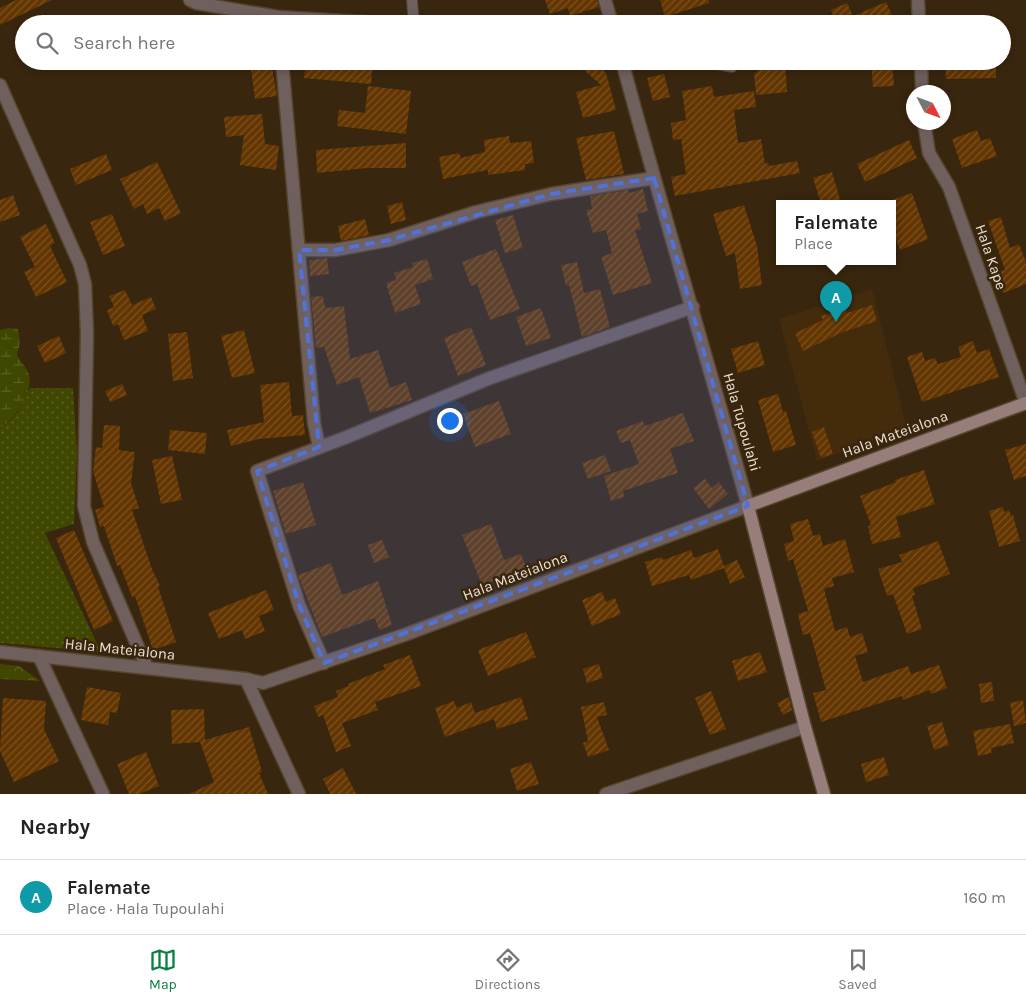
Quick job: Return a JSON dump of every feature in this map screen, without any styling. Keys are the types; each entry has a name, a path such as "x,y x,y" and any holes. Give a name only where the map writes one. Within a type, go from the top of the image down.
{"main road":[{"name":"Hala Mateialona","path":"748,506 1026,403"},
{"name":"Hala Tupoulahi","path":"748,506 824,794"}],"street":[{"path":"605,0 609,15"},
{"path":"918,0 919,15"},
{"path":"194,1 253,15"},
{"path":"283,70 314,423 319,447"},
{"name":"Hala Tupoulahi","path":"624,70 748,506"},
{"path":"921,70 922,85"},
{"path":"0,86 80,266 85,284 87,333 84,506 92,542 146,668"},
{"name":"Hala Kape","path":"925,130 929,153 949,187 1026,403"},
{"path":"299,250 335,250 389,240 476,212 551,194 654,178"},
{"path":"324,663 299,605 256,470 347,437 490,378 693,307"},
{"name":"Hala Mateialona","path":"0,652 246,678 263,683 407,634 748,506"},
{"path":"38,656 103,794"},
{"path":"246,678 299,794"},
{"path":"606,794 805,727"}],"lane":[{"path":"412,0 413,15"}],"highlighted area":[{"path":"654,178 748,506 324,663 299,605 257,471 319,447 299,250 335,250 389,240 551,194"}],"shaded area":[{"path":"872,289 907,429 817,461 779,319"}],"green space":[{"path":"18,329 20,342 17,355 26,368 30,382 22,405 11,419 0,428 0,330"},
{"path":"30,388 73,388 77,452 74,524 45,533 101,652 0,643 0,428 14,416"},
{"path":"0,664 19,666 40,681 0,679"}],"building":[{"path":"16,0 52,0 21,15 15,15 15,18 0,25 0,8"},
{"path":"545,0 597,0 599,7 573,15 570,15 568,8 550,14"},
{"path":"660,0 709,0 709,3 671,15 664,15"},
{"path":"886,2 892,15 855,15"},
{"path":"847,3 853,15 833,15 831,10"},
{"path":"251,70 273,70 277,96 255,99"},
{"path":"305,70 372,70 371,84 304,78"},
{"path":"603,70 606,73 616,110 583,118 576,92 601,85 585,71"},
{"path":"758,70 786,70 787,92 756,95 754,73 758,72"},
{"path":"872,70 893,70 894,86 873,87"},
{"path":"946,70 996,70 996,78 946,79"},
{"path":"664,74 670,97 653,101 647,78"},
{"path":"368,86 411,91 406,134 337,126 339,110 365,113"},
{"path":"712,86 714,97 754,91 756,107 734,110 738,143 761,139 765,164 768,163 769,166 797,161 800,173 675,196 671,177 686,174 681,139 673,140 671,123 686,120 682,91"},
{"path":"262,114 265,144 279,146 276,170 240,165 244,135 226,137 224,117"},
{"path":"977,130 981,141 990,138 997,156 962,168 952,139"},
{"path":"614,131 624,174 586,180 576,138"},
{"path":"509,136 510,143 531,141 534,163 525,164 525,170 488,175 488,170 443,179 439,157 459,153 461,158 485,152 484,140"},
{"path":"909,140 917,158 865,182 857,164"},
{"path":"406,143 406,168 368,168 317,173 316,150"},
{"path":"106,154 112,170 76,185 70,169"},
{"path":"157,162 181,213 165,221 159,208 147,214 143,204 134,209 120,179"},
{"path":"832,172 840,200 820,200 813,178"},
{"path":"643,189 648,211 637,214 641,229 635,230 652,283 613,295 601,257 612,253 606,230 593,233 586,210 592,209 590,196 628,190 629,193"},
{"path":"912,193 928,239 900,250 896,240 896,200 892,200"},
{"path":"13,195 20,215 0,222 0,200"},
{"path":"402,202 406,220 391,224 387,206"},
{"path":"744,205 757,246 762,285 740,289 735,253 726,256 713,214"},
{"path":"112,214 125,246 103,255 90,222"},
{"path":"513,215 523,248 505,253 495,220"},
{"path":"1001,217 1010,248 1019,244 1026,262 1026,284 1003,293 996,273 1005,270 988,221"},
{"path":"365,219 369,235 341,241 338,226"},
{"path":"46,224 55,243 50,246 67,282 36,297 24,272 35,267 20,237"},
{"path":"496,249 520,309 490,320 477,284 471,286 462,262"},
{"path":"327,258 329,274 310,276 309,260"},
{"path":"427,259 433,279 415,285 421,304 395,313 386,283 396,280 394,273 413,267 412,263"},
{"path":"577,262 584,293 600,289 610,327 582,337 569,285 566,286 561,265"},
{"path":"125,290 132,305 151,297 156,309 142,315 148,331 124,340 118,324 113,326 107,310 114,307 109,296"},
{"path":"323,296 325,308 344,306 350,359 378,350 390,388 406,382 412,400 370,413 359,377 337,385 324,347 316,348 311,297"},
{"path":"872,305 877,321 843,332 803,351 795,333 823,320 821,316 845,309 847,313"},
{"path":"541,308 551,338 526,346 516,317"},
{"path":"471,327 486,365 458,376 444,338"},
{"path":"244,330 255,373 232,378 221,336"},
{"path":"187,332 193,378 173,381 168,334"},
{"path":"59,336 66,353 45,363 37,346"},
{"path":"758,341 765,365 738,373 731,349"},
{"path":"973,341 977,353 989,349 999,377 922,402 907,357 922,352 925,361 935,358 938,364 961,357 958,347"},
{"path":"289,382 292,416 303,415 305,435 259,439 231,446 227,430 264,422 260,385"},
{"path":"122,384 127,395 110,402 105,391"},
{"path":"778,394 783,412 786,411 796,445 773,452 758,400"},
{"path":"499,401 511,434 475,447 463,414"},
{"path":"683,413 694,441 670,449 678,473 623,491 624,497 611,501 604,476 639,464 630,440 621,443 616,431 643,421 645,426"},
{"path":"104,425 120,426 119,450 135,452 131,483 139,508 132,510 152,569 160,586 158,587 176,642 153,650 135,596 132,597 120,565 117,566 104,526 100,527 95,510 104,507 93,471 96,447 102,448"},
{"path":"824,427 833,454 821,458 812,432"},
{"path":"170,430 207,433 205,454 168,450"},
{"path":"1026,444 1026,476 1014,480 1005,450"},
{"path":"605,455 611,471 588,479 582,463"},
{"path":"172,456 182,500 161,504 152,460"},
{"path":"924,470 935,504 896,517 901,537 872,544 868,526 871,525 860,496 896,482 895,480"},
{"path":"705,479 712,488 719,482 728,494 709,509 693,488"},
{"path":"303,482 316,525 286,534 273,491"},
{"path":"1003,507 1004,512 1009,510 1011,516 1013,515 1020,541 999,547 989,511"},
{"path":"808,519 813,536 820,534 823,546 845,539 854,572 832,578 834,586 824,589 835,631 847,627 850,637 862,633 868,652 855,656 863,682 908,666 911,674 939,665 947,688 931,694 930,690 903,700 902,696 821,722 813,693 826,690 810,633 803,635 798,614 808,611 793,559 788,561 784,544 794,541 790,524"},
{"path":"491,524 504,560 521,554 529,575 516,580 513,573 482,585 462,535"},
{"path":"74,530 113,621 94,630 56,538"},
{"path":"382,540 389,557 374,563 368,545"},
{"path":"938,541 950,574 913,588 915,595 912,596 922,629 907,634 893,594 887,596 878,569 902,562 899,555"},
{"path":"718,549 724,566 737,560 745,577 730,584 724,568 691,580 689,575 652,586 645,562 662,557 663,560 691,550 694,558"},
{"path":"331,563 342,595 378,581 392,625 379,630 375,618 322,637 298,575"},
{"path":"266,590 274,610 259,616 265,631 245,639 242,630 219,639 208,613"},
{"path":"602,592 606,602 615,598 621,614 592,626 582,600"},
{"path":"526,632 536,657 488,676 478,650"},
{"path":"760,652 767,672 738,681 732,661"},
{"path":"410,655 421,686 375,702 378,710 342,723 351,746 336,752 323,715 318,717 314,706 338,697 336,691 385,669 383,665"},
{"path":"599,664 603,678 587,683 583,669"},
{"path":"992,682 994,701 981,703 979,684"},
{"path":"87,687 121,693 117,713 110,712 108,725 81,720"},
{"path":"711,691 726,729 710,735 695,698"},
{"path":"521,697 528,719 497,729 494,719 445,737 435,708 454,701 457,708 471,702 475,713"},
{"path":"789,697 792,710 783,715 777,703"},
{"path":"3,698 46,701 44,729 59,761 14,782 0,751"},
{"path":"1023,700 1026,723 1014,726 1010,703"},
{"path":"604,702 607,715 597,717 609,750 588,757 583,743 588,741 581,707"},
{"path":"204,709 205,740 249,727 262,772 259,773 268,794 189,794 214,782 200,742 172,744 171,710"},
{"path":"942,722 949,745 934,750 927,726"},
{"path":"1010,724 1014,743 991,748 992,753 978,756 973,731"},
{"path":"146,752 159,786 139,794 129,794 117,764"},
{"path":"884,757 889,775 866,782 861,764"},
{"path":"531,762 539,784 517,791 510,769"},
{"path":"343,768 356,794 330,794 323,779"}],"place":[{"name":"Falemate","path":"836,322"}]}
